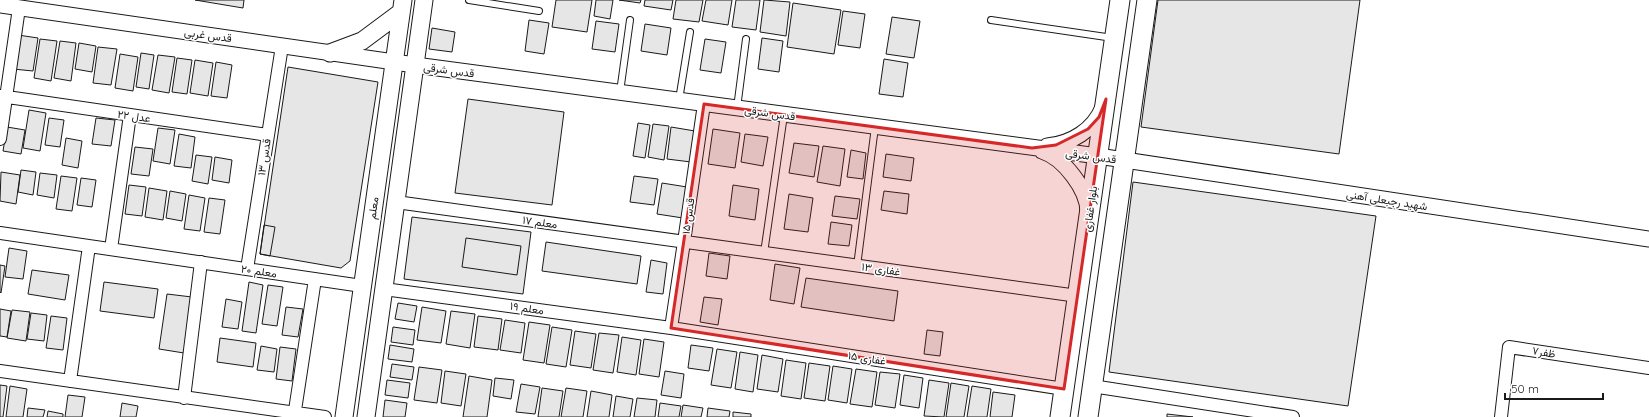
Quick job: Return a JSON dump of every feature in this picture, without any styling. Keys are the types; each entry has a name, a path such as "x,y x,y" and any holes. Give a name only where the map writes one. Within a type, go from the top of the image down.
{"main road":[{"name":"معلم","path":"366,417 424,0"},
{"name":"بلوار غفاری","path":"1060,417 1120,0"},
{"path":"1088,417 1147,0"},
{"name":"معلم","path":"344,417 402,6"},
{"path":"330,53 362,42 402,6"}],"street":[{"name":"قدس غربی","path":"0,5 415,65"},
{"path":"0,139 3,96 19,8"},
{"name":"قدس ۱۳","path":"246,269 282,46"},
{"name":"قدس شرقی","path":"415,65 1125,160"},
{"name":"عدل ۲۲","path":"3,96 268,135"},
{"path":"1032,148 1056,145 1074,139 1088,129 1099,117 1106,99"},
{"name":"قدس ۱۵","path":"671,328 704,104"},
{"path":"111,249 130,115"},
{"path":"1032,148 1049,153 1059,160 1081,187 1088,205 1088,226"},
{"name":"شهید رجبعلی آهنی","path":"1125,160 1649,239"},
{"name":"معلم ۱۷","path":"396,202 684,242"},
{"name":"معلم ۲۰","path":"0,233 362,286"},
{"name":"غفاری ۱۳","path":"684,242 1078,296"},
{"path":"70,381 89,246"},
{"path":"184,398 201,262"},
{"path":"294,415 315,279"},
{"name":"معلم ۱۹","path":"384,288 671,328"},
{"name":"غفاری ۱۵","path":"671,328 1064,389"},
{"name":"ظفر۷","path":"1501,417 1509,347 1649,368"},
{"path":"0,371 294,415 325,417"},
{"path":"1092,386 1293,417"}],"lane":[{"path":"469,0 539,11"},
{"path":"620,92 630,20"},
{"path":"991,20 1115,38"},
{"path":"679,100 690,32"},
{"path":"737,108 746,39"},
{"path":"764,253 784,115"},
{"path":"857,266 875,127"}],"highlighted area":[{"path":"1106,99 1064,389 671,328 704,104 1032,148 1056,145 1088,129 1099,117"}],"building":[{"path":"195,0 244,0 243,8"},
{"path":"556,0 592,0 587,32 552,27"},
{"path":"596,0 613,0 610,19 594,16"},
{"path":"619,0 641,0 640,3"},
{"path":"645,0 673,0 671,10 644,6"},
{"path":"676,0 703,0 699,22 673,19"},
{"path":"706,0 732,0 728,25 702,21"},
{"path":"736,0 760,0 756,30 732,27"},
{"path":"764,0 790,2 786,36 760,32"},
{"path":"1158,0 1360,0 1339,154 1141,127"},
{"path":"793,3 841,10 834,54 787,47"},
{"path":"843,11 865,14 860,48 838,45"},
{"path":"892,17 920,21 914,58 886,54"},
{"path":"529,20 549,23 544,54 525,51"},
{"path":"596,21 619,24 615,52 592,49"},
{"path":"645,24 671,28 667,55 641,51"},
{"path":"432,28 455,32 452,52 429,49"},
{"path":"18,35 38,38 33,71 13,69"},
{"path":"762,38 783,41 779,72 758,69"},
{"path":"40,39 57,41 51,81 34,78"},
{"path":"705,39 726,42 721,73 700,70"},
{"path":"60,41 76,43 71,81 54,78"},
{"path":"79,43 96,46 92,72 75,69"},
{"path":"98,47 117,49 111,85 93,83"},
{"path":"141,53 154,55 149,89 136,87"},
{"path":"120,54 138,57 133,91 115,88"},
{"path":"158,55 175,57 169,93 152,90"},
{"path":"177,58 192,60 187,94 172,92"},
{"path":"884,59 908,63 903,97 879,94"},
{"path":"195,60 213,63 208,96 190,93"},
{"path":"216,62 232,65 227,98 211,96"},
{"path":"288,67 378,82 350,261 341,268 260,254"},
{"path":"468,99 564,112 552,205 455,193"},
{"path":"29,110 46,113 40,151 23,148"},
{"path":"49,118 64,120 60,147 45,145"},
{"path":"96,118 115,120 111,146 92,144"},
{"path":"638,123 650,125 645,158 633,156"},
{"path":"653,124 669,126 664,160 648,157"},
{"path":"7,127 25,130 21,154 3,151"},
{"path":"671,127 695,131 691,162 667,159"},
{"path":"158,128 175,130 170,164 153,161"},
{"path":"713,129 740,133 735,168 708,164"},
{"path":"179,134 195,137 191,168 174,166"},
{"path":"745,134 768,137 763,166 741,162"},
{"path":"66,138 82,141 78,168 62,165"},
{"path":"794,143 819,146 814,177 789,173"},
{"path":"823,146 845,149 840,186 817,182"},
{"path":"135,147 153,149 149,176 131,174"},
{"path":"851,150 866,153 863,179 847,177"},
{"path":"886,154 914,158 911,181 883,177"},
{"path":"196,155 212,157 208,184 192,181"},
{"path":"215,157 232,160 229,183 212,180"},
{"path":"21,170 36,172 33,195 18,192"},
{"path":"1,172 20,175 16,204 0,201"},
{"path":"40,173 57,175 54,198 37,195"},
{"path":"61,176 77,178 72,211 56,209"},
{"path":"634,176 658,179 654,205 630,202"},
{"path":"81,178 96,180 92,207 77,205"},
{"path":"1133,182 1376,216 1348,406 1109,372"},
{"path":"662,183 687,187 683,218 657,214"},
{"path":"129,185 146,187 142,216 125,214"},
{"path":"733,185 759,189 755,220 729,216"},
{"path":"149,188 167,191 163,220 145,217"},
{"path":"170,191 186,194 182,221 166,218"},
{"path":"884,191 909,194 907,214 881,210"},
{"path":"789,194 813,198 808,232 784,229"},
{"path":"189,195 205,198 200,231 184,229"},
{"path":"835,196 860,199 857,219 832,216"},
{"path":"209,198 225,200 220,234 204,232"},
{"path":"412,217 531,232 523,294 404,279"},
{"path":"831,222 852,225 849,246 828,244"},
{"path":"264,225 275,227 270,256 260,254"},
{"path":"466,238 521,246 517,275 462,267"},
{"path":"546,242 641,256 637,284 542,271"},
{"path":"9,248 27,251 23,279 5,277"},
{"path":"709,253 730,256 727,279 706,276"},
{"path":"651,260 667,263 663,294 646,292"},
{"path":"775,264 800,268 794,304 770,300"},
{"path":"0,265 5,266 1,293 0,292"},
{"path":"32,270 69,275 65,300 28,294"},
{"path":"806,278 898,291 894,321 801,307"},
{"path":"104,282 158,289 154,318 100,311"},
{"path":"249,282 263,285 256,333 242,331"},
{"path":"268,285 283,287 277,326 262,324"},
{"path":"167,294 192,297 184,353 159,349"},
{"path":"704,297 722,299 718,325 700,322"},
{"path":"226,299 242,302 238,329 222,327"},
{"path":"398,303 417,306 414,322 395,319"},
{"path":"286,307 303,309 298,337 282,335"},
{"path":"422,307 446,311 441,343 417,340"},
{"path":"0,309 11,311 7,337 0,336"},
{"path":"12,310 30,312 26,341 7,338"},
{"path":"451,311 475,314 470,348 446,344"},
{"path":"31,313 47,315 44,341 27,339"},
{"path":"51,316 67,318 63,350 46,348"},
{"path":"478,316 502,319 498,350 474,347"},
{"path":"505,320 525,323 521,353 500,350"},
{"path":"529,322 550,325 544,363 523,360"},
{"path":"393,327 415,330 413,345 391,342"},
{"path":"552,327 572,330 566,367 546,364"},
{"path":"927,330 943,332 940,356 924,354"},
{"path":"575,331 596,334 591,368 570,365"},
{"path":"599,333 619,335 613,373 593,370"},
{"path":"622,337 641,340 636,375 617,372"},
{"path":"220,338 256,343 253,367 217,362"},
{"path":"644,339 664,342 659,377 639,374"},
{"path":"390,345 414,349 412,362 388,359"},
{"path":"691,345 713,348 709,371 688,368"},
{"path":"261,346 277,349 274,372 257,370"},
{"path":"280,347 296,349 292,381 276,379"},
{"path":"717,349 737,352 731,388 711,385"},
{"path":"740,352 758,355 753,392 735,389"},
{"path":"762,355 783,359 778,392 757,389"},
{"path":"786,360 806,363 801,399 781,396"},
{"path":"809,363 830,366 825,401 804,398"},
{"path":"392,364 414,367 412,380 390,377"},
{"path":"833,366 852,369 847,403 828,400"},
{"path":"419,367 442,370 437,403 414,400"},
{"path":"856,369 877,372 872,407 850,404"},
{"path":"445,371 466,374 461,406 441,403"},
{"path":"665,371 684,374 681,398 661,395"},
{"path":"880,372 900,374 895,408 875,405"},
{"path":"904,375 923,378 919,408 900,405"},
{"path":"469,376 492,380 487,417 463,417"},
{"path":"495,378 514,380 511,399 493,396"},
{"path":"387,380 410,383 408,398 385,395"},
{"path":"929,380 949,383 944,417 924,416"},
{"path":"951,383 969,386 964,417 946,417"},
{"path":"521,384 540,387 535,414 516,412"},
{"path":"0,385 7,386 3,417 0,417"},
{"path":"10,386 27,389 23,417 6,417"},
{"path":"972,386 991,389 987,417 967,417"},
{"path":"542,388 563,391 559,417 538,417"},
{"path":"566,388 587,391 583,417 561,417"},
{"path":"591,391 612,395 609,417 587,417"},
{"path":"993,392 1015,395 1012,417 990,417"},
{"path":"68,395 85,397 82,417 65,417"},
{"path":"616,396 633,399 630,417 613,417"},
{"path":"637,398 657,400 655,417 634,417"},
{"path":"385,400 407,403 405,417 383,417"},
{"path":"122,403 138,406 136,417 120,417"},
{"path":"660,403 681,406 679,417 658,417"},
{"path":"683,405 703,408 701,417 681,417"},
{"path":"28,408 45,410 43,417 27,417"},
{"path":"708,408 730,411 729,417 707,417"},
{"path":"48,411 63,414 63,417 47,417"},
{"path":"733,412 751,414 751,417 733,417"},
{"path":"1167,414 1193,417 1167,417"}]}
